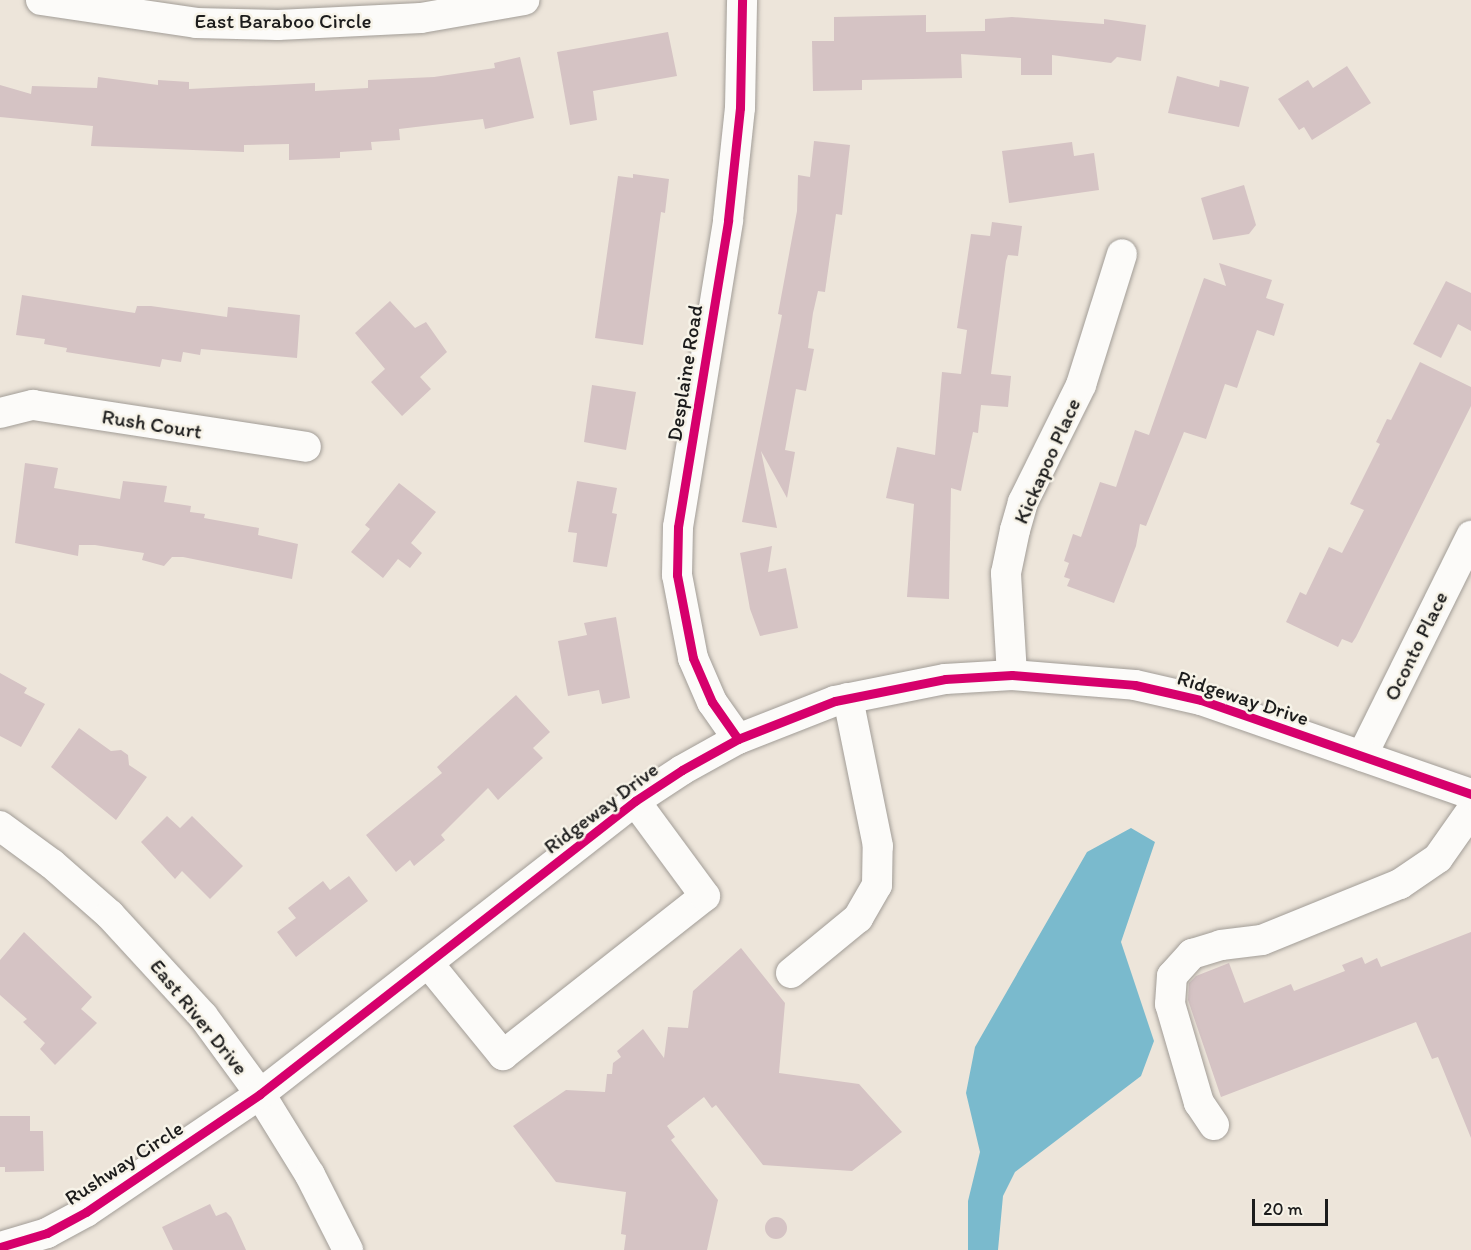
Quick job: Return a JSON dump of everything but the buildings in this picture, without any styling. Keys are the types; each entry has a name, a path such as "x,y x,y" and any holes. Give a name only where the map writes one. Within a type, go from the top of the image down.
{"street":[{"name":"East Baraboo Circle","path":"41,0 185,21 278,26 421,18 524,0"},
{"name":"Desplaine Road","path":"738,739 712,702 693,658 677,575 678,527 728,220 740,108 742,0"},
{"name":"Kickapoo Place","path":"1012,675 1006,573 1015,530 1023,502 1081,385 1122,254"},
{"name":"Rush Court","path":"0,413 33,405 306,447"},
{"name":"Oconto Place","path":"1362,756 1471,536"},
{"name":"Ridgeway Drive","path":"260,1094 635,801 738,739 848,698 945,679 1012,675 1135,685 1201,700 1471,794"},
{"path":"791,973 858,918 877,885 878,846 848,698"},
{"path":"428,963 503,1055 705,896 635,801"},
{"path":"1215,1125 1199,1103 1170,1004 1172,976 1192,954 1221,945 1262,940 1400,884 1438,858 1471,811"},
{"name":"East River Drive","path":"0,826 52,864 153,958 203,1017 260,1094 310,1175 348,1250"},
{"name":"Rushway Circle","path":"0,1247 47,1233 86,1212 260,1094"}],"water":[{"path":"1131,828 1155,842 1121,942 1154,1041 1141,1076 1015,1172 1003,1196 998,1250 968,1250 968,1201 980,1152 966,1093 975,1047 1087,852"}],"cycle path":[{"path":"738,739 712,702 693,658 677,575 678,527 728,220 740,108 742,0"},
{"path":"0,1247 47,1233 86,1212 260,1094 635,801 682,770 738,739 835,701 945,679 1012,675 1135,685 1201,700 1471,794"}]}
